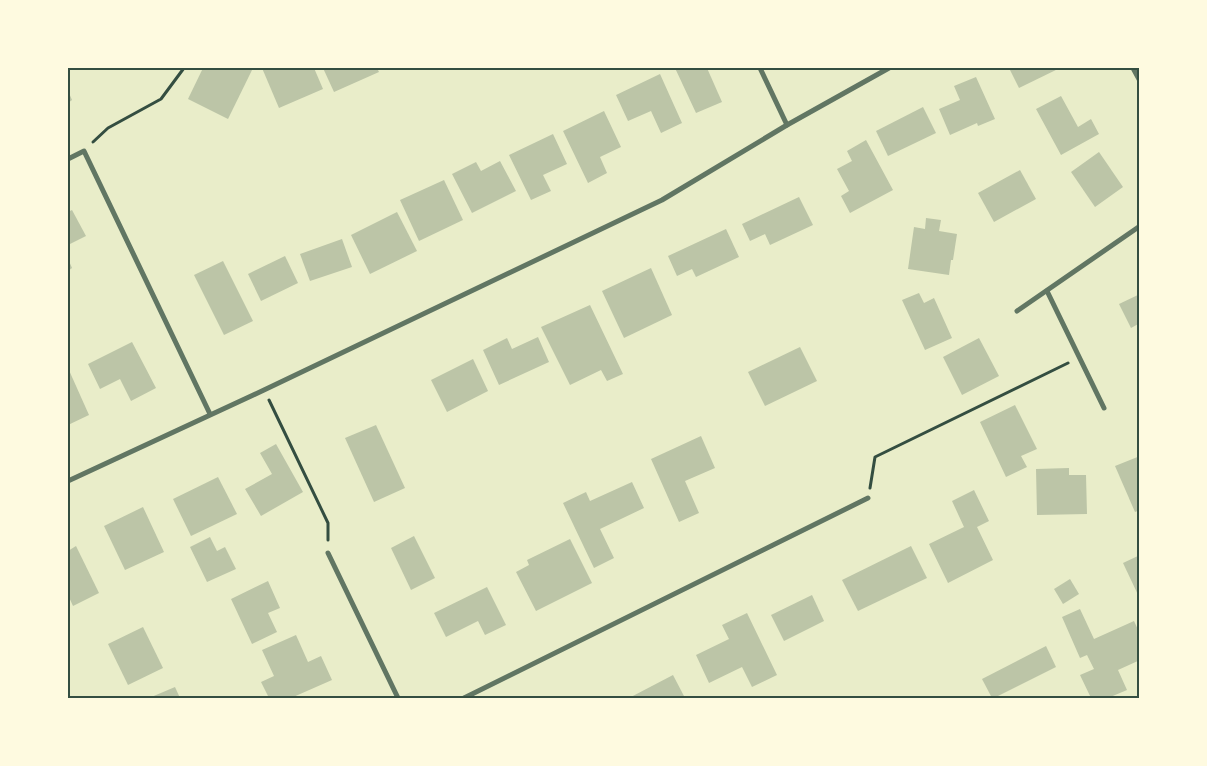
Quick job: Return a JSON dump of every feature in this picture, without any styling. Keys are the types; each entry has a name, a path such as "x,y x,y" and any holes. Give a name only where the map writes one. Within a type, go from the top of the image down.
{"street":[{"path":"760,68 787,125"},
{"path":"68,481 264,390 662,200 787,125 889,68"},
{"path":"1133,68 1140,81"},
{"path":"68,159 84,151 210,414"},
{"path":"1017,310 1140,226"},
{"path":"1047,291 1104,408"},
{"path":"464,698 868,498"},
{"path":"328,553 398,698"}],"path":[{"path":"84,151 108,128 162,99 184,68"},
{"path":"868,498 875,457 1079,357"},
{"path":"264,390 328,523 328,553"}],"building":[{"path":"203,68 253,68 228,119 188,99"},
{"path":"262,68 314,68 323,89 279,108"},
{"path":"323,68 377,68 379,72 334,92"},
{"path":"675,68 707,68 722,102 696,113"},
{"path":"1009,68 1060,68 1019,88"},
{"path":"660,74 682,123 661,133 651,111 628,121 616,95"},
{"path":"976,77 995,119 978,126 977,123 950,135 939,109 960,100 954,86"},
{"path":"68,91 72,100 68,103"},
{"path":"1061,96 1078,127 1091,119 1099,134 1061,155 1036,109"},
{"path":"923,107 936,133 888,156 876,131"},
{"path":"604,111 621,147 600,157 607,173 588,183 563,131"},
{"path":"553,134 567,164 543,175 551,191 531,200 509,155"},
{"path":"866,140 893,190 850,213 841,196 849,191 837,169 852,161 847,151"},
{"path":"1099,152 1123,187 1095,207 1071,172"},
{"path":"500,161 516,191 472,213 452,174 476,162 481,171"},
{"path":"1020,170 1036,199 994,222 978,193"},
{"path":"444,180 463,220 419,241 400,200"},
{"path":"799,197 813,225 770,245 765,234 750,241 742,224"},
{"path":"72,210 86,236 68,245 68,212"},
{"path":"397,212 417,251 370,274 351,235"},
{"path":"926,218 941,220 939,231 957,234 949,275 908,269 914,227 925,229"},
{"path":"726,229 739,257 696,277 692,269 677,276 668,256"},
{"path":"342,239 352,267 310,281 300,254"},
{"path":"285,256 298,283 261,301 248,274"},
{"path":"68,259 72,268 68,271"},
{"path":"223,261 253,321 224,335 194,275"},
{"path":"651,268 672,315 624,338 602,291"},
{"path":"919,293 924,303 934,298 952,338 925,350 902,300"},
{"path":"1140,294 1140,323 1131,328 1119,304"},
{"path":"590,305 623,374 607,381 601,370 570,385 541,327"},
{"path":"538,337 549,362 499,385 483,350 507,338 512,349"},
{"path":"979,338 999,376 962,395 943,357"},
{"path":"132,342 156,388 131,401 120,379 100,389 88,364"},
{"path":"800,347 817,381 765,406 748,372"},
{"path":"473,359 488,391 447,412 431,380"},
{"path":"68,368 89,415 68,425"},
{"path":"1015,405 1037,449 1021,456 1027,467 1006,477 980,422"},
{"path":"376,425 405,488 374,502 345,438"},
{"path":"701,436 715,468 685,481 699,513 679,522 651,459"},
{"path":"276,444 303,492 261,516 245,489 272,474 260,453"},
{"path":"1140,456 1140,510 1135,512 1115,466"},
{"path":"1069,468 1069,475 1086,475 1087,514 1037,515 1036,469"},
{"path":"218,477 237,514 191,536 173,499"},
{"path":"632,482 644,508 600,529 614,558 594,568 563,503 586,492 590,501"},
{"path":"974,490 989,521 977,527 993,560 948,583 929,544 964,527 952,501"},
{"path":"143,507 164,552 125,570 104,526"},
{"path":"414,536 435,578 411,590 391,548"},
{"path":"210,537 217,551 225,547 236,569 207,582 190,547"},
{"path":"570,539 592,583 536,611 516,572 529,565 527,560"},
{"path":"76,546 99,593 73,606 68,595 68,551"},
{"path":"911,546 927,578 858,611 842,580"},
{"path":"1140,555 1140,599 1123,563"},
{"path":"1070,579 1079,594 1063,604 1054,589"},
{"path":"268,581 280,608 268,613 277,632 252,644 231,599"},
{"path":"487,587 506,625 485,635 478,621 446,637 434,613"},
{"path":"812,595 824,621 784,641 771,615"},
{"path":"1080,609 1094,639 1134,621 1140,634 1140,660 1118,670 1127,690 1108,698 1091,698 1080,675 1094,669 1087,655 1080,658 1062,617"},
{"path":"747,613 777,675 752,687 742,667 709,683 696,655 729,639 722,625"},
{"path":"143,627 163,668 128,685 108,644"},
{"path":"296,635 308,662 321,656 332,680 291,698 269,698 261,682 274,676 262,650"},
{"path":"1046,646 1056,667 992,698 982,679"},
{"path":"673,675 685,698 629,698"},
{"path":"175,687 180,698 149,698"}]}
